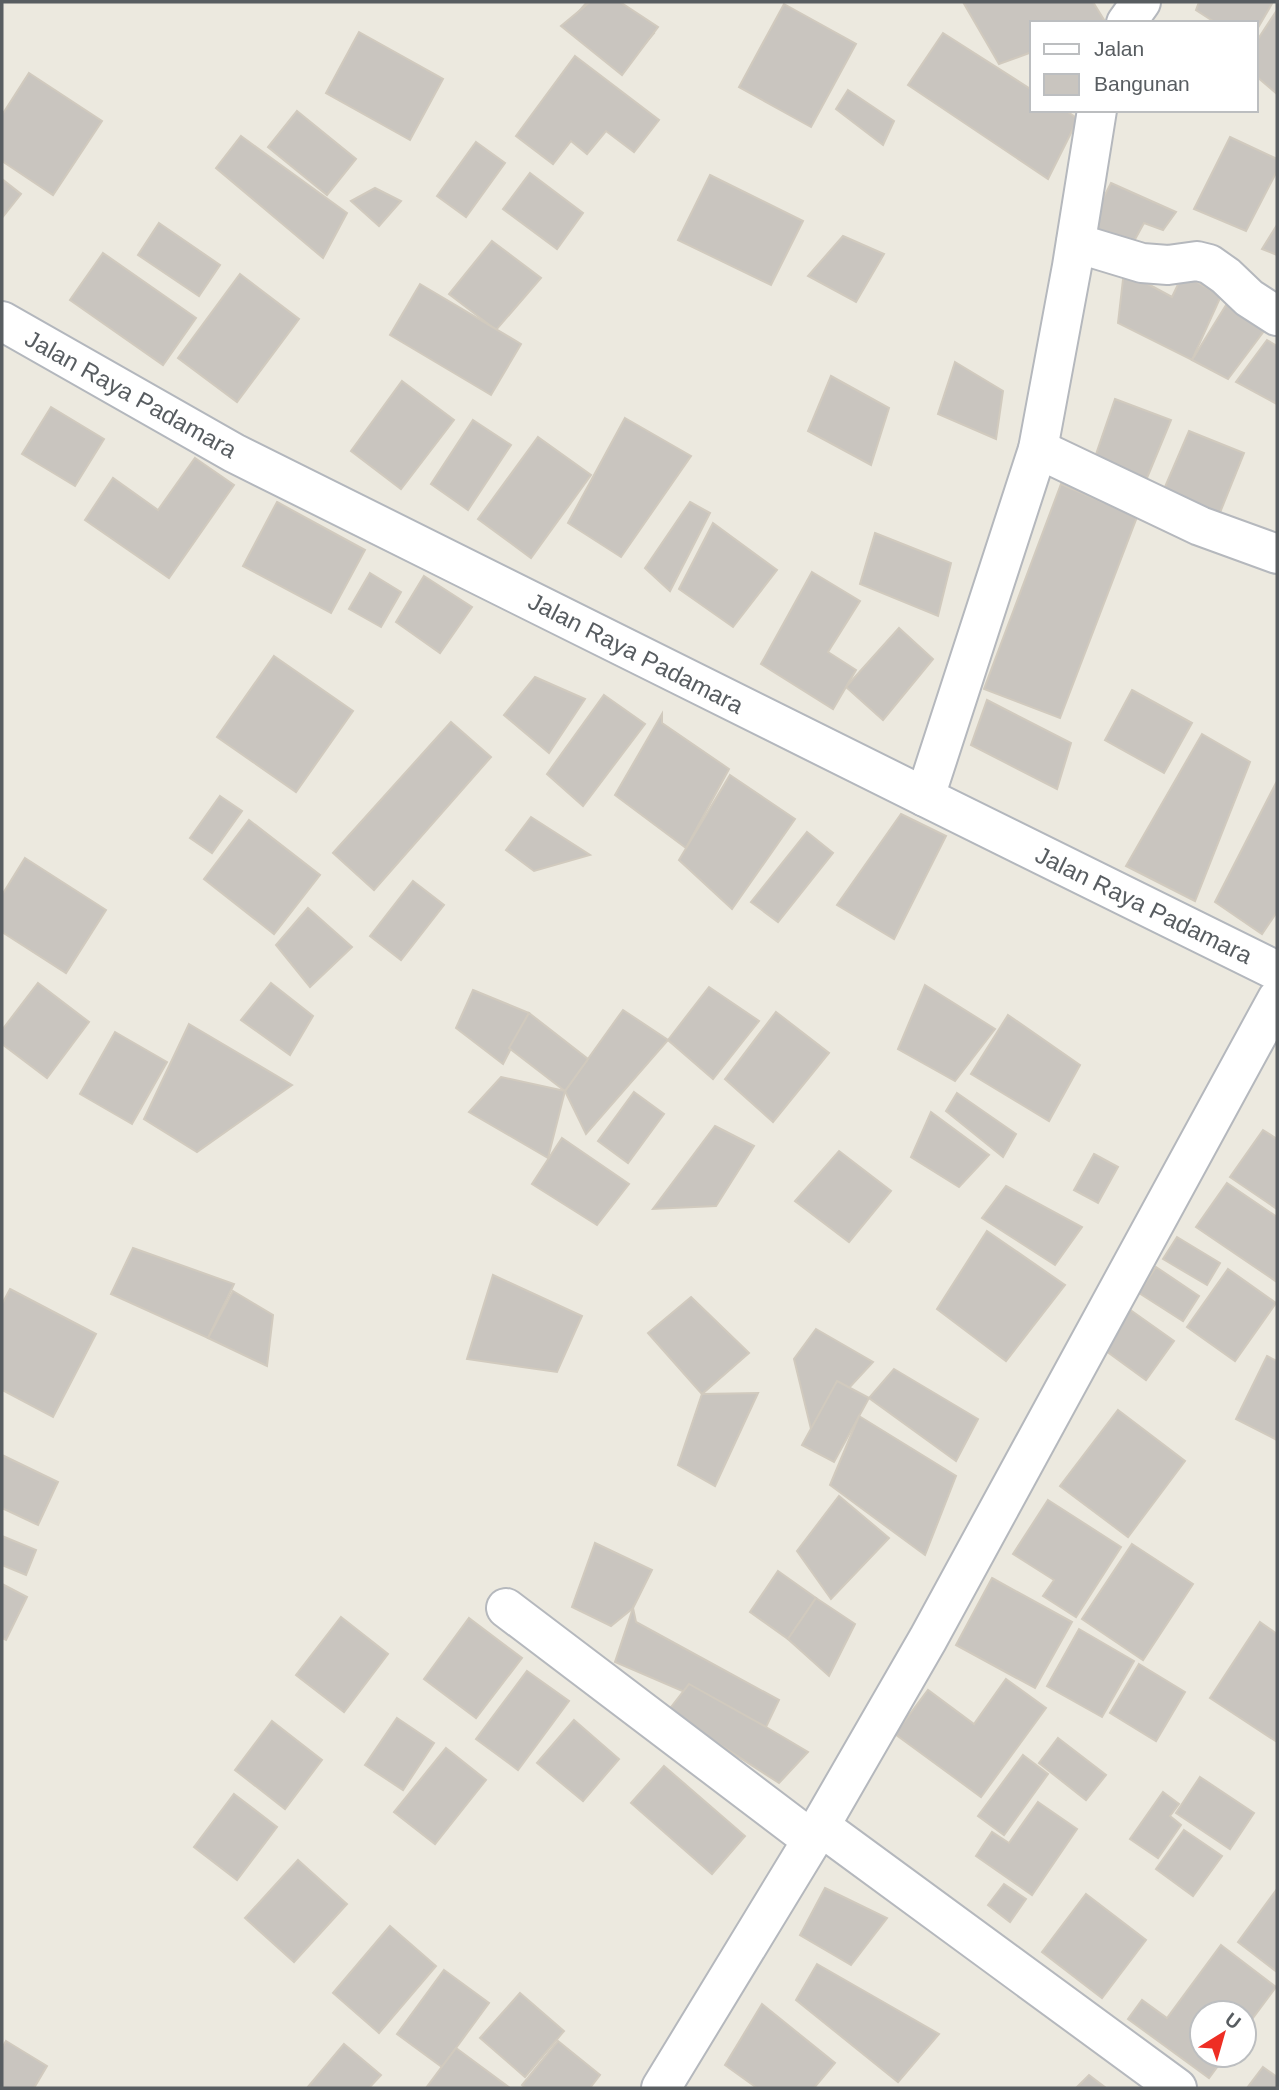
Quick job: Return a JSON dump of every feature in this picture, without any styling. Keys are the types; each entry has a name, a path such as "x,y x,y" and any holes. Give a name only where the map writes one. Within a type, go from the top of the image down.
{"street":[{"path":"1127,21 1141,2"},
{"path":"925,797 1038,449 1097,112"},
{"path":"1076,243 1142,263 1168,265 1197,261 1209,264 1226,275 1249,298 1277,316"},
{"name":"Jalan Raya Padamara","path":"2,321 234,453 1277,971"},
{"path":"1038,449 1200,526 1277,554"},
{"path":"661,2088 816,1833 928,1639 1277,999"},
{"path":"506,1608 816,1833 1177,2088"}],"building":[{"path":"587,2 618,2 654,33 623,69 569,23"},
{"path":"590,2 620,2 658,27 622,75 561,26"},
{"path":"963,2 1093,2 1105,21 1030,21 1030,53 999,64"},
{"path":"1199,2 1273,2 1258,28 1258,21 1213,21 1196,10"},
{"path":"784,4 856,44 811,127 739,87"},
{"path":"1277,10 1277,94 1258,78 1258,39"},
{"path":"359,32 443,79 410,140 326,93"},
{"path":"943,33 1030,89 1030,112 1068,112 1078,119 1048,179 908,85"},
{"path":"575,56 659,120 634,152 606,131 587,154 571,141 553,164 516,136"},
{"path":"29,73 102,121 53,195 2,161 2,115"},
{"path":"848,90 894,121 883,145 836,109"},
{"path":"297,111 356,159 327,195 268,147"},
{"path":"241,136 347,213 323,258 216,168"},
{"path":"1230,137 1277,159 1277,171 1246,231 1194,209"},
{"path":"476,142 505,163 466,217 437,196"},
{"path":"530,173 583,213 557,249 503,209"},
{"path":"710,175 803,221 771,285 678,240"},
{"path":"2,179 21,194 2,218"},
{"path":"1111,183 1176,212 1163,230 1144,223 1133,243 1089,226"},
{"path":"375,188 401,201 379,226 351,201"},
{"path":"159,223 220,265 199,296 138,255"},
{"path":"1277,225 1277,255 1262,249"},
{"path":"843,236 884,254 856,302 808,276"},
{"path":"492,241 541,278 496,330 449,294"},
{"path":"103,253 196,318 163,365 70,300"},
{"path":"1124,271 1172,297 1183,274 1221,296 1192,360 1118,323"},
{"path":"240,274 299,319 237,402 178,358"},
{"path":"420,284 521,344 491,395 390,335"},
{"path":"1228,302 1267,327 1228,379 1192,360"},
{"path":"1267,340 1277,346 1277,404 1236,382"},
{"path":"955,362 1003,391 996,439 938,414"},
{"path":"831,376 889,408 871,465 808,431"},
{"path":"402,381 454,420 401,489 351,451"},
{"path":"1115,399 1171,420 1142,490 1093,463"},
{"path":"51,407 104,439 75,486 22,454"},
{"path":"625,418 691,456 621,557 568,523"},
{"path":"473,420 511,445 468,510 431,484"},
{"path":"1189,431 1244,453 1217,520 1159,501"},
{"path":"538,437 591,475 531,558 478,519"},
{"path":"195,458 234,485 169,578 85,520 113,478 158,510"},
{"path":"1061,484 1137,517 1060,718 984,689"},
{"path":"277,502 365,550 331,613 243,566"},
{"path":"690,502 710,513 670,591 645,568"},
{"path":"713,523 777,570 733,627 679,589"},
{"path":"875,533 951,563 938,616 860,584"},
{"path":"812,572 860,601 828,652 856,670 833,709 761,664"},
{"path":"370,573 401,592 381,627 349,609"},
{"path":"424,576 472,607 440,653 396,622"},
{"path":"899,628 933,659 883,720 846,687"},
{"path":"274,656 353,711 296,792 217,737"},
{"path":"535,677 585,699 549,753 504,715"},
{"path":"1132,690 1192,723 1164,773 1105,740"},
{"path":"604,695 645,724 583,806 547,774"},
{"path":"987,700 1071,743 1057,789 971,745"},
{"path":"662,714 662,723 729,769 686,848 615,795"},
{"path":"451,722 491,757 374,890 333,853"},
{"path":"1202,734 1250,762 1195,901 1126,866"},
{"path":"730,775 795,819 732,909 679,860"},
{"path":"1276,783 1277,912 1262,934 1215,902"},
{"path":"220,796 242,811 212,853 190,838"},
{"path":"901,814 946,836 894,939 837,905"},
{"path":"531,817 590,855 534,871 506,850"},
{"path":"249,820 320,875 274,934 204,879"},
{"path":"807,832 833,853 778,922 751,902"},
{"path":"25,858 106,910 66,973 2,932 2,895"},
{"path":"413,881 444,905 401,960 370,936"},
{"path":"308,908 352,947 310,987 276,945"},
{"path":"38,983 89,1022 47,1078 2,1044 2,1030"},
{"path":"271,983 313,1016 290,1055 241,1020"},
{"path":"925,985 995,1029 955,1081 898,1049"},
{"path":"709,987 759,1021 713,1079 668,1040"},
{"path":"473,990 529,1013 503,1064 456,1028"},
{"path":"623,1010 668,1040 586,1134 565,1091"},
{"path":"776,1012 829,1053 773,1122 725,1079"},
{"path":"529,1013 588,1059 565,1091 509,1048"},
{"path":"1008,1015 1080,1065 1049,1121 971,1074"},
{"path":"189,1024 292,1085 197,1152 144,1119"},
{"path":"115,1032 167,1062 132,1124 80,1094"},
{"path":"501,1077 565,1091 548,1158 469,1112"},
{"path":"634,1092 664,1114 628,1163 598,1141"},
{"path":"957,1093 1016,1134 1003,1157 946,1111"},
{"path":"931,1112 989,1155 959,1187 911,1157"},
{"path":"715,1126 754,1146 716,1206 653,1209"},
{"path":"1263,1130 1277,1139 1277,1209 1230,1177"},
{"path":"562,1138 629,1184 597,1225 532,1184"},
{"path":"839,1151 891,1191 849,1242 795,1201"},
{"path":"1094,1154 1118,1167 1098,1203 1074,1190"},
{"path":"1227,1183 1277,1217 1277,1282 1196,1227"},
{"path":"1006,1186 1082,1227 1055,1265 982,1218"},
{"path":"987,1231 1065,1285 1006,1361 937,1309"},
{"path":"1177,1237 1220,1263 1207,1285 1163,1259"},
{"path":"133,1248 234,1284 208,1338 111,1294"},
{"path":"1156,1267 1199,1296 1183,1321 1139,1293"},
{"path":"1228,1269 1276,1303 1235,1361 1187,1327"},
{"path":"493,1275 582,1316 557,1372 467,1359"},
{"path":"10,1289 96,1334 53,1417 2,1390 2,1304"},
{"path":"233,1291 273,1315 267,1366 208,1338"},
{"path":"691,1297 749,1353 702,1394 648,1333"},
{"path":"1129,1309 1174,1341 1146,1380 1102,1348"},
{"path":"816,1329 873,1362 811,1429 794,1359"},
{"path":"1267,1356 1277,1361 1277,1440 1236,1419"},
{"path":"894,1369 978,1419 956,1461 869,1398"},
{"path":"837,1381 869,1398 834,1462 802,1445"},
{"path":"758,1393 715,1486 678,1465 702,1394"},
{"path":"1118,1410 1185,1461 1128,1537 1060,1486"},
{"path":"859,1416 956,1476 925,1555 830,1485"},
{"path":"2,1455 58,1482 38,1525 2,1508"},
{"path":"839,1496 889,1538 831,1599 797,1551"},
{"path":"1048,1500 1121,1547 1076,1617 1043,1596 1054,1580 1013,1554"},
{"path":"2,1536 36,1550 26,1575 2,1565"},
{"path":"595,1543 652,1570 633,1608 611,1626 572,1607"},
{"path":"1132,1544 1193,1584 1143,1660 1082,1619"},
{"path":"778,1571 816,1598 788,1639 750,1612"},
{"path":"992,1578 1072,1622 1035,1688 956,1645"},
{"path":"2,1584 27,1597 6,1640 2,1638"},
{"path":"816,1598 855,1624 829,1676 788,1639"},
{"path":"633,1608 636,1622 779,1700 766,1727 615,1662"},
{"path":"341,1617 388,1654 344,1712 296,1675"},
{"path":"469,1618 522,1658 476,1718 424,1679"},
{"path":"1260,1622 1277,1634 1277,1742 1210,1698"},
{"path":"1079,1629 1134,1661 1102,1717 1047,1686"},
{"path":"1139,1664 1185,1692 1156,1741 1110,1713"},
{"path":"527,1671 569,1701 518,1770 476,1739"},
{"path":"1006,1679 1046,1708 981,1797 895,1734 928,1690 974,1724"},
{"path":"689,1684 808,1752 779,1783 668,1711"},
{"path":"397,1718 434,1743 403,1790 365,1765"},
{"path":"574,1720 619,1759 583,1801 537,1763"},
{"path":"272,1721 322,1760 285,1809 235,1770"},
{"path":"1058,1738 1106,1775 1086,1800 1039,1763"},
{"path":"446,1748 486,1780 435,1844 394,1812"},
{"path":"1023,1755 1048,1774 1004,1835 978,1816"},
{"path":"664,1766 745,1836 712,1874 631,1803"},
{"path":"1200,1777 1254,1813 1230,1849 1176,1813"},
{"path":"1163,1792 1179,1804 1170,1816 1181,1825 1158,1858 1130,1839"},
{"path":"234,1794 277,1827 237,1880 194,1847"},
{"path":"1038,1802 1077,1829 1032,1895 976,1856 992,1832 1009,1843"},
{"path":"1184,1830 1222,1856 1193,1896 1156,1869"},
{"path":"298,1860 347,1904 294,1962 245,1918"},
{"path":"1004,1884 1026,1899 1010,1922 988,1905"},
{"path":"825,1888 887,1918 851,1965 800,1935"},
{"path":"1277,1889 1277,1972 1238,1942"},
{"path":"1086,1894 1146,1940 1102,1998 1042,1952"},
{"path":"390,1926 436,1966 379,2033 333,1993"},
{"path":"1221,1945 1276,1987 1258,2011 1258,1999 1188,1999 1188,2063 1128,2019 1142,2000 1167,2018"},
{"path":"817,1964 939,2034 898,2082 796,2000"},
{"path":"444,1970 489,2003 442,2067 397,2034"},
{"path":"520,1993 564,2031 525,2077 480,2038"},
{"path":"762,2004 835,2063 814,2088 757,2088 725,2065"},
{"path":"6,2041 47,2066 34,2088 2,2088 2,2048"},
{"path":"558,2041 600,2075 590,2088 526,2088 522,2085"},
{"path":"344,2044 381,2075 369,2088 307,2088"},
{"path":"456,2048 510,2088 426,2088"},
{"path":"1263,2067 1277,2077 1277,2088 1247,2088"},
{"path":"1197,2069 1216,2069 1209,2078"},
{"path":"1089,2075 1106,2088 1076,2088"}]}
